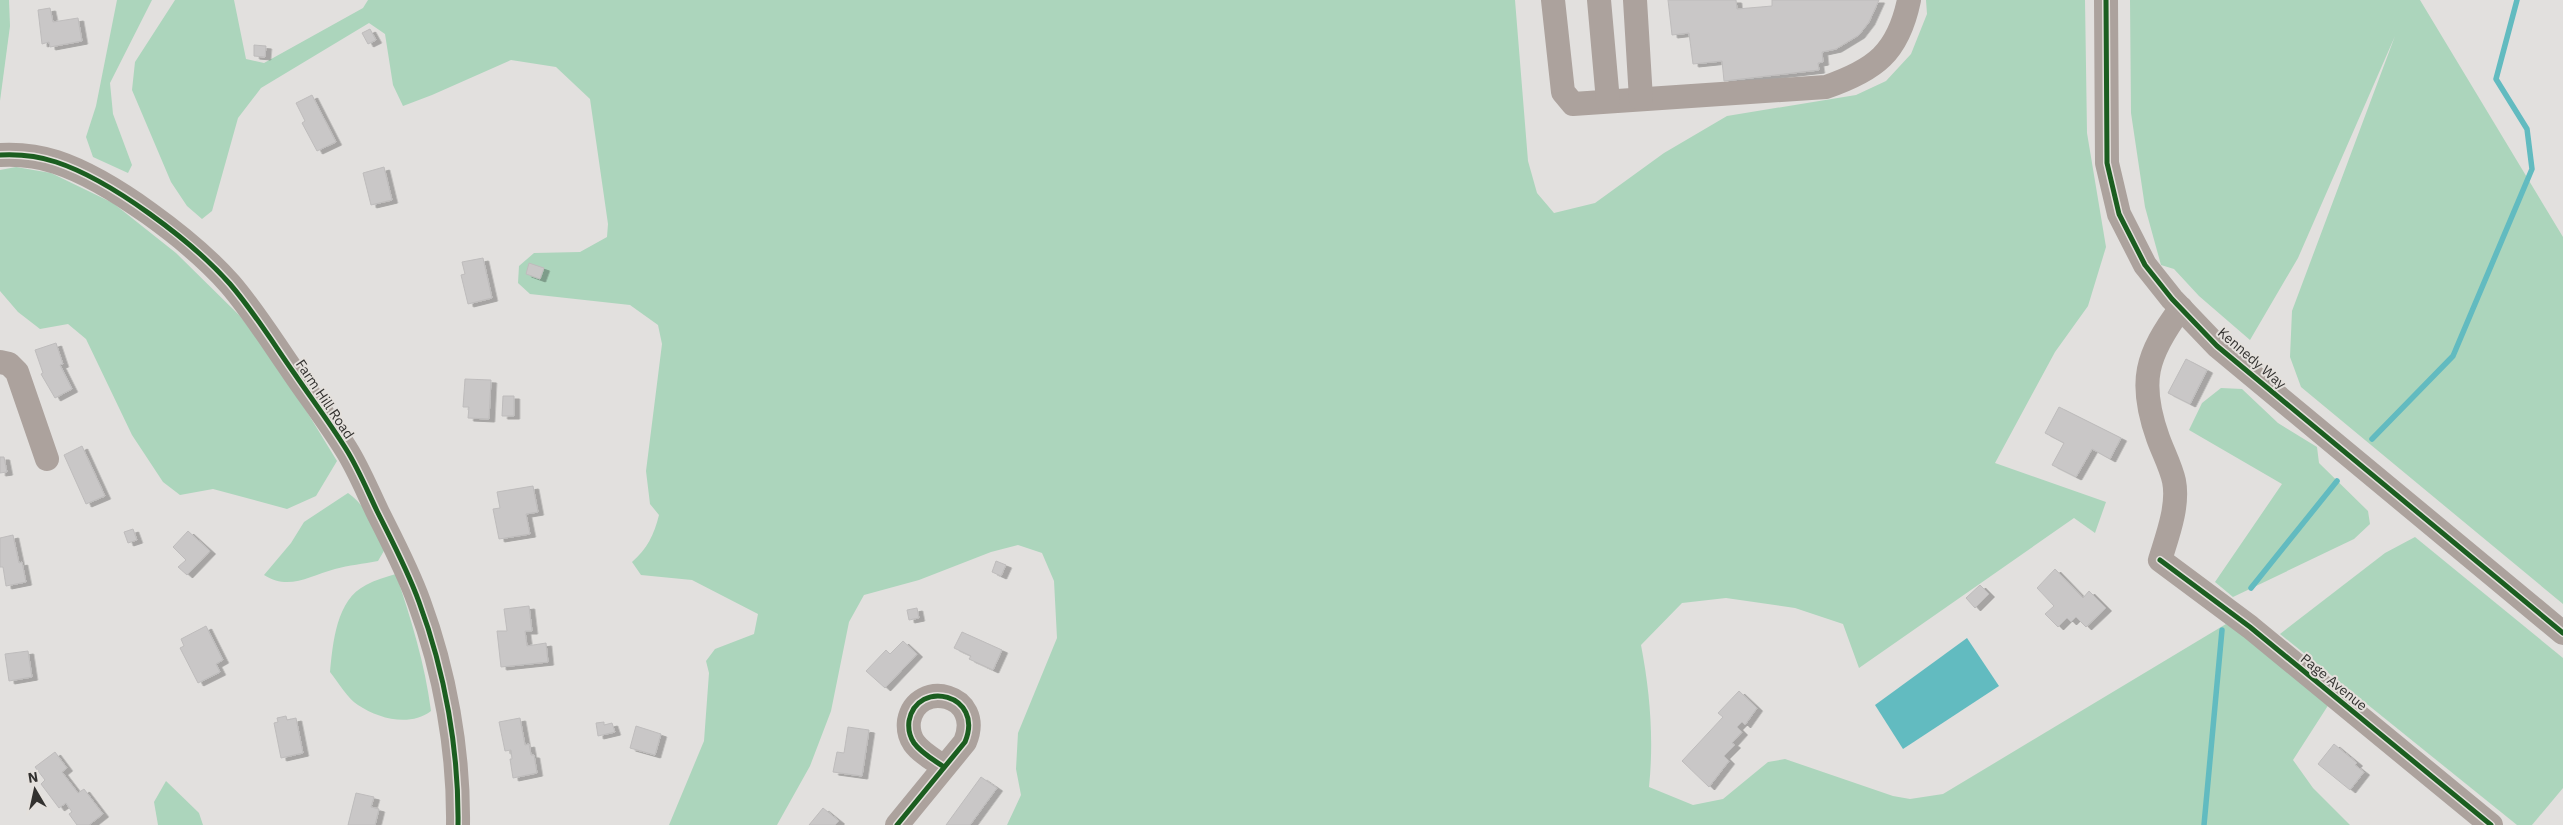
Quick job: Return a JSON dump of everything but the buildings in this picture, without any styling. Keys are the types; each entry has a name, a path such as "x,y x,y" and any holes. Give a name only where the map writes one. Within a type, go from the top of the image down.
{"street":[{"path":"1553,0 1562,92 1573,104 1826,87 1856,77 1892,48 1904,21 1909,0"},
{"path":"1599,0 1608,101"},
{"path":"1635,0 1641,99"},
{"name":"Kennedy Way","path":"2106,0 2107,163 2119,214 2145,266 2181,308 2218,346 2563,633"},
{"name":"Farm Hill Road","path":"0,154 21,154 56,162 105,185 169,228 200,254 229,284 253,313 346,449 402,561 420,602 437,660 453,738 458,825"},
{"name":"Page Avenue","path":"2181,308 2160,336 2150,357 2146,391 2151,420 2174,482 2173,504 2160,560 2250,627 2491,825"},
{"path":"0,362 9,364 17,372 47,459"},
{"path":"897,825 944,767"}],"green space":[{"path":"0,0 9,0 10,26 0,101"},
{"path":"117,0 152,0 110,83 113,114 132,165 128,173 93,157 86,137 96,106"},
{"path":"175,0 234,0 246,59 264,63 363,8 368,0 1515,0 1528,161 1537,193 1554,213 1595,203 1664,153 1727,116 1856,95 1886,81 1911,54 1927,14 1926,0 2085,0 2087,133 2106,247 2088,306 2055,352 1995,463 2106,502 2095,533 2074,518 1859,668 1843,624 1795,608 1726,598 1682,603 1641,645 1647,680 1650,716 1649,787 1693,805 1723,799 1768,762 1785,759 1893,796 1910,799 1943,794 2226,624 2246,637 2329,704 2293,760 2313,788 2350,825 1007,825 1021,795 1016,769 1018,733 1057,638 1054,581 1042,553 1018,545 991,552 919,580 864,595 849,622 831,711 810,766 777,825 669,825 704,741 709,673 706,661 715,649 754,634 758,614 692,580 641,575 632,562 649,541 659,515 650,504 646,471 662,344 658,325 630,305 530,294 518,283 519,266 534,253 580,252 607,237 608,224 590,99 556,67 511,60 403,106 393,85 385,34 369,23 261,88 238,118 212,211 202,219 187,206 171,182 132,90 135,62"},
{"path":"2130,0 2420,0 2563,237 2563,604 2301,387 2290,357 2292,311 2395,36 2298,258 2250,340 2199,296 2174,269 2161,265 2145,207 2131,113"},
{"path":"16,167 51,173 113,203 176,253 239,315 277,363 337,461 316,496 287,509 213,489 180,495 163,482 132,435 86,339 68,324 40,329 18,312 0,291 0,170"},
{"path":"2221,388 2242,389 2278,423 2317,447 2319,463 2368,511 2370,524 2354,539 2233,597 2215,582 2282,484 2189,430 2202,403"},
{"path":"348,493 360,504 379,534 385,549 378,561 340,568 291,582 273,580 264,575 291,543 304,522"},
{"path":"2415,537 2563,658 2563,788 2532,825 2517,825 2280,634 2385,553"},
{"path":"396,574 417,642 431,711 414,719 404,720 375,714 358,705 347,695 330,672 338,623 348,601 366,585"},
{"path":"166,781 199,813 203,825 158,825 154,802"}],"water":[{"path":"1967,638 1999,686 1903,749 1875,705"}],"waterway":[{"path":"2372,439 2453,356 2532,169 2527,129 2496,79 2517,0"},
{"path":"2251,588 2337,481"},
{"path":"2204,825 2222,630"}],"cycle path":[{"path":"2106,0 2107,163 2119,214 2145,265 2172,299 2217,346 2563,633"},
{"path":"0,155 42,158 78,171 125,197 195,249 239,295 340,439 362,479 410,579 428,629 449,712 456,769 458,825"},
{"path":"2160,560 2250,627 2491,825"},
{"path":"897,825 965,742 969,726 966,712 958,703 948,697 936,696 924,699 915,708 909,721 909,730 911,738 917,747 944,767"}]}
